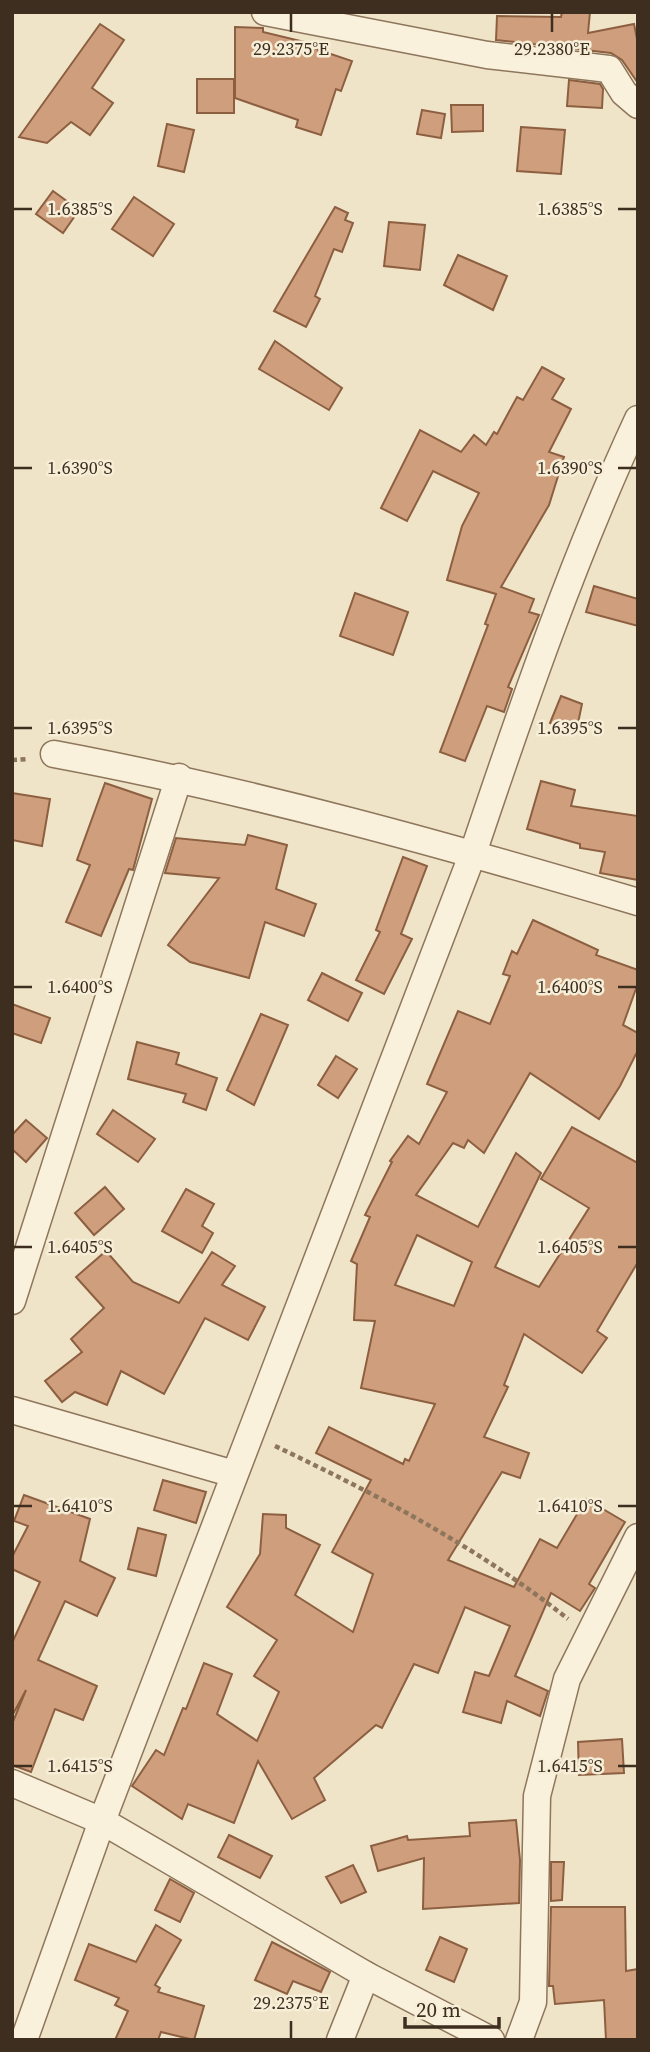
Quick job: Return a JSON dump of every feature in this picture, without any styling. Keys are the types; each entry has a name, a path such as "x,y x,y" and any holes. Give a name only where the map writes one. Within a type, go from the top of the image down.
{"street":[{"path":"265,12 487,55 609,69 624,93 638,105"},
{"path":"24,2040 102,1821 233,1474 473,853 521,712 613,472 638,419"},
{"path":"54,754 179,777 473,853 638,902"},
{"path":"12,1301 179,777"},
{"path":"12,1410 233,1474"},
{"path":"519,2040 533,2002 537,1796 567,1679 638,1537"},
{"path":"12,1783 102,1821 366,1975 491,2040"},
{"path":"340,2040 366,1975"}],"path":[{"path":"249,1434 381,1496 527,1587 588,1635"}],"building":[{"path":"562,12 590,12 588,33 634,24 638,44 638,83 622,60 611,53 496,40 497,16 561,17"},
{"path":"100,24 124,40 92,88 113,103 90,135 71,122 47,143 19,137"},
{"path":"235,27 263,28 263,32 317,45 316,49 352,61 341,91 336,89 321,135 296,127 298,120 235,98"},
{"path":"197,79 234,79 234,113 197,113"},
{"path":"569,80 600,84 603,89 602,108 567,106"},
{"path":"451,105 483,105 483,131 452,132"},
{"path":"422,110 445,114 441,138 417,134"},
{"path":"167,124 194,130 184,172 158,166"},
{"path":"521,127 565,130 561,174 517,171"},
{"path":"53,191 79,210 63,233 36,214"},
{"path":"134,197 174,224 153,256 112,229"},
{"path":"335,207 348,213 345,220 353,223 342,252 334,249 315,296 320,299 306,327 274,311"},
{"path":"389,222 425,225 420,270 384,266"},
{"path":"458,255 507,276 493,310 444,285"},
{"path":"275,341 342,388 329,410 259,369"},
{"path":"542,367 564,379 552,399 571,409 549,452 564,457 549,505 501,587 534,599 529,612 539,615 508,687 512,689 504,712 487,706 465,761 440,752 488,625 485,624 496,594 447,580 462,526 479,493 433,471 407,521 381,508 420,430 461,452 474,435 486,445 494,432 497,434 517,397 523,400"},
{"path":"594,586 638,599 638,626 586,612"},
{"path":"355,593 408,612 393,655 340,636"},
{"path":"561,696 582,704 576,733 550,723"},
{"path":"541,781 575,790 571,806 638,816 638,880 600,873 605,852 580,848 580,844 527,829"},
{"path":"105,783 152,799 133,870 129,869 101,936 66,922 90,865 77,860"},
{"path":"12,793 50,799 42,846 12,840"},
{"path":"248,835 287,845 276,889 316,904 304,936 265,922 249,978 190,962 168,945 219,878 165,873 176,838 245,845"},
{"path":"403,857 427,866 401,934 412,939 384,994 356,980 380,932 376,930"},
{"path":"533,920 598,950 596,955 638,970 638,983 623,1025 638,1033 638,1050 599,1119 530,1073 484,1153 468,1140 464,1148 453,1143 416,1195 478,1227 516,1153 541,1173 495,1267 539,1287 589,1208 541,1179 572,1127 638,1163 638,1262 597,1331 607,1338 582,1373 524,1334 504,1385 508,1387 484,1437 529,1453 520,1478 502,1472 448,1560 514,1587 540,1539 557,1548 586,1499 625,1522 589,1584 595,1588 580,1611 551,1593 515,1676 548,1691 540,1716 507,1701 501,1723 463,1712 475,1672 489,1676 510,1626 465,1607 438,1673 414,1664 382,1728 376,1725 314,1778 325,1800 292,1819 258,1761 234,1823 188,1804 182,1819 132,1786 156,1750 164,1755 204,1663 232,1674 217,1714 257,1741 279,1692 254,1676 277,1640 227,1607 260,1554 263,1514 286,1515 286,1528 320,1545 295,1595 353,1632 373,1574 332,1552 371,1480 316,1453 329,1427 403,1464 405,1459 409,1461 435,1404 361,1388 375,1321 354,1320 357,1264 351,1261 370,1217 365,1215 392,1162 390,1161 408,1136 419,1144 447,1092 427,1084 458,1011 490,1024 510,976 503,974 512,951 517,954","holes":["417,1235 472,1262 454,1306 395,1285"]},
{"path":"322,973 362,993 348,1021 308,1000"},
{"path":"12,1004 50,1018 41,1043 12,1033"},
{"path":"261,1014 288,1025 254,1105 227,1090"},
{"path":"137,1042 179,1053 176,1064 217,1078 206,1110 183,1102 186,1094 128,1079"},
{"path":"336,1056 357,1069 338,1098 318,1085"},
{"path":"113,1110 155,1139 138,1162 97,1134"},
{"path":"26,1120 47,1138 26,1162 12,1149 12,1135"},
{"path":"105,1187 124,1209 94,1235 75,1213"},
{"path":"186,1189 214,1204 202,1226 213,1233 202,1253 162,1231"},
{"path":"106,1251 133,1282 179,1303 212,1252 235,1266 222,1285 265,1307 248,1340 205,1318 164,1394 121,1371 107,1405 75,1392 62,1402 45,1381 82,1352 71,1339 104,1308 76,1277"},
{"path":"163,1480 206,1492 196,1523 154,1510"},
{"path":"24,1495 90,1519 80,1561 115,1578 97,1616 65,1601 38,1660 97,1686 83,1720 55,1709 31,1772 12,1765 12,1724 26,1690 12,1716 12,1643 40,1582 12,1569 12,1557 28,1526 14,1521"},
{"path":"138,1528 166,1535 156,1576 128,1569"},
{"path":"622,1739 624,1773 579,1775 578,1742"},
{"path":"516,1820 520,1860 519,1903 423,1909 424,1858 378,1871 371,1846 407,1836 408,1840 470,1836 469,1823"},
{"path":"229,1835 272,1856 260,1878 218,1857"},
{"path":"551,1862 564,1862 562,1900 551,1901"},
{"path":"353,1865 366,1892 341,1903 326,1877"},
{"path":"170,1879 194,1893 180,1922 155,1910"},
{"path":"551,1907 625,1907 626,1971 638,1969 638,2040 606,2040 604,2000 555,2004 553,1986 549,1986"},
{"path":"156,1925 181,1940 155,1985 160,1988 158,1992 204,2006 194,2040 161,2032 158,2040 115,2040 128,2011 115,2005 119,1998 75,1980 89,1944 136,1962"},
{"path":"440,1937 467,1949 454,1982 426,1970"},
{"path":"272,1942 330,1972 321,1992 293,1981 287,1994 255,1980"}]}
